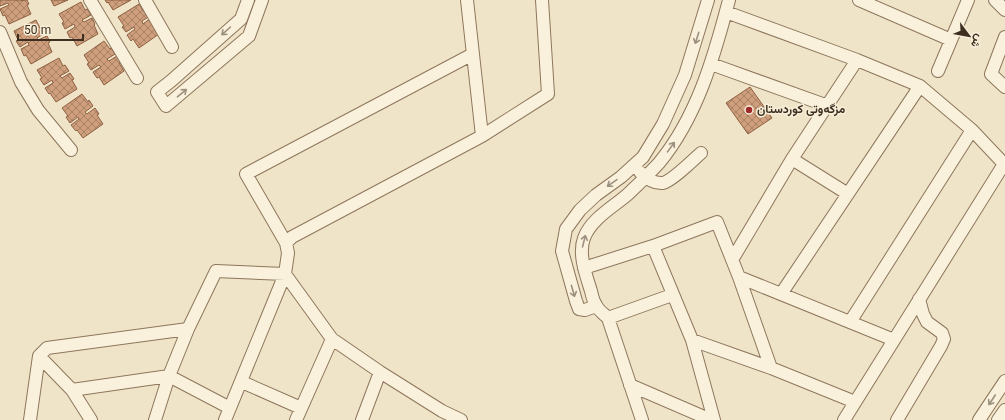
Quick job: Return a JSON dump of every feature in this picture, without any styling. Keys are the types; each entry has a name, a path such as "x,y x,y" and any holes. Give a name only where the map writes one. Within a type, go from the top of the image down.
{"street":[{"path":"90,0 137,78"},
{"path":"145,0 172,47"},
{"path":"248,0 241,19 157,92 166,106 249,36 262,0"},
{"path":"467,0 482,136"},
{"path":"286,243 292,237 482,136 548,94 542,0"},
{"path":"596,306 585,310 579,309 562,251 566,229 580,210 596,195 621,177 643,157 663,124 682,82 708,0"},
{"path":"859,0 885,5 951,40"},
{"path":"938,71 968,0"},
{"path":"995,0 1005,10"},
{"path":"642,420 608,318 596,306 584,268 582,245 587,232 599,218 646,177 678,137 690,117 711,64 727,6 920,86 972,130 1004,164 844,420"},
{"path":"0,32 21,82 38,110 70,150"},
{"path":"1005,38 991,74 1005,86"},
{"path":"226,420 285,274 288,253 286,243 246,174 473,54"},
{"path":"732,260 792,159 857,60"},
{"path":"711,64 828,106"},
{"path":"781,294 920,86"},
{"path":"850,322 972,130"},
{"path":"633,166 646,177 656,182 663,183 670,180 701,153"},
{"path":"792,159 848,194"},
{"path":"584,268 653,246 717,222 739,277 771,368"},
{"path":"653,246 672,295 692,340 712,420"},
{"path":"155,420 169,376 188,329 216,271 285,274"},
{"path":"285,274 332,340 380,372 440,416 461,420"},
{"path":"739,277 894,340"},
{"path":"608,318 672,295"},
{"path":"897,420 944,339 942,333 927,322 923,314 920,299"},
{"path":"30,420 39,356 47,348 188,329"},
{"path":"296,420 332,340"},
{"path":"692,340 771,368 855,402"},
{"path":"39,356 72,390 91,420"},
{"path":"362,420 380,372"},
{"path":"72,390 169,376 230,408"},
{"path":"979,420 1005,381"},
{"path":"242,382 301,408"},
{"path":"630,385 712,420"},
{"path":"998,420 1005,410"}],"building":[{"path":"0,0 27,0 29,4 27,5 31,14 9,24 5,15 3,16 0,9 9,5 8,3 0,6"},
{"path":"51,0 68,0 54,6"},
{"path":"105,0 131,0 113,10"},
{"path":"81,2 85,10 87,9 91,15 82,20 84,22 92,18 98,34 77,46 67,32 75,27 74,24 65,29 62,23 64,22 59,14"},
{"path":"139,4 144,12 146,10 150,16 142,21 143,24 151,18 159,34 139,48 133,39 131,41 127,35 135,29 134,27 126,32 118,17"},
{"path":"36,20 40,28 42,27 45,33 37,38 38,40 47,36 52,52 31,64 26,55 24,56 21,49 29,45 28,42 20,47 16,41 18,40 14,31"},
{"path":"104,41 115,54 107,59 109,61 117,56 124,71 104,85 99,77 97,78 93,72 101,67 99,65 91,70 84,55"},
{"path":"59,58 63,66 65,65 69,71 60,76 62,78 70,73 74,79 72,80 77,89 56,102 45,88 53,83 52,80 44,85 37,70"},
{"name":"مزگەوتی کوردستان","path":"750,87 772,118 748,134 726,103"},
{"path":"82,94 93,106 85,112 87,114 95,108 99,114 97,115 103,124 83,138 71,125 79,119 78,117 70,123 66,117 68,116 62,108"}],"place":[{"name":"مزگەوتی کوردستان","path":"749,110"}]}
